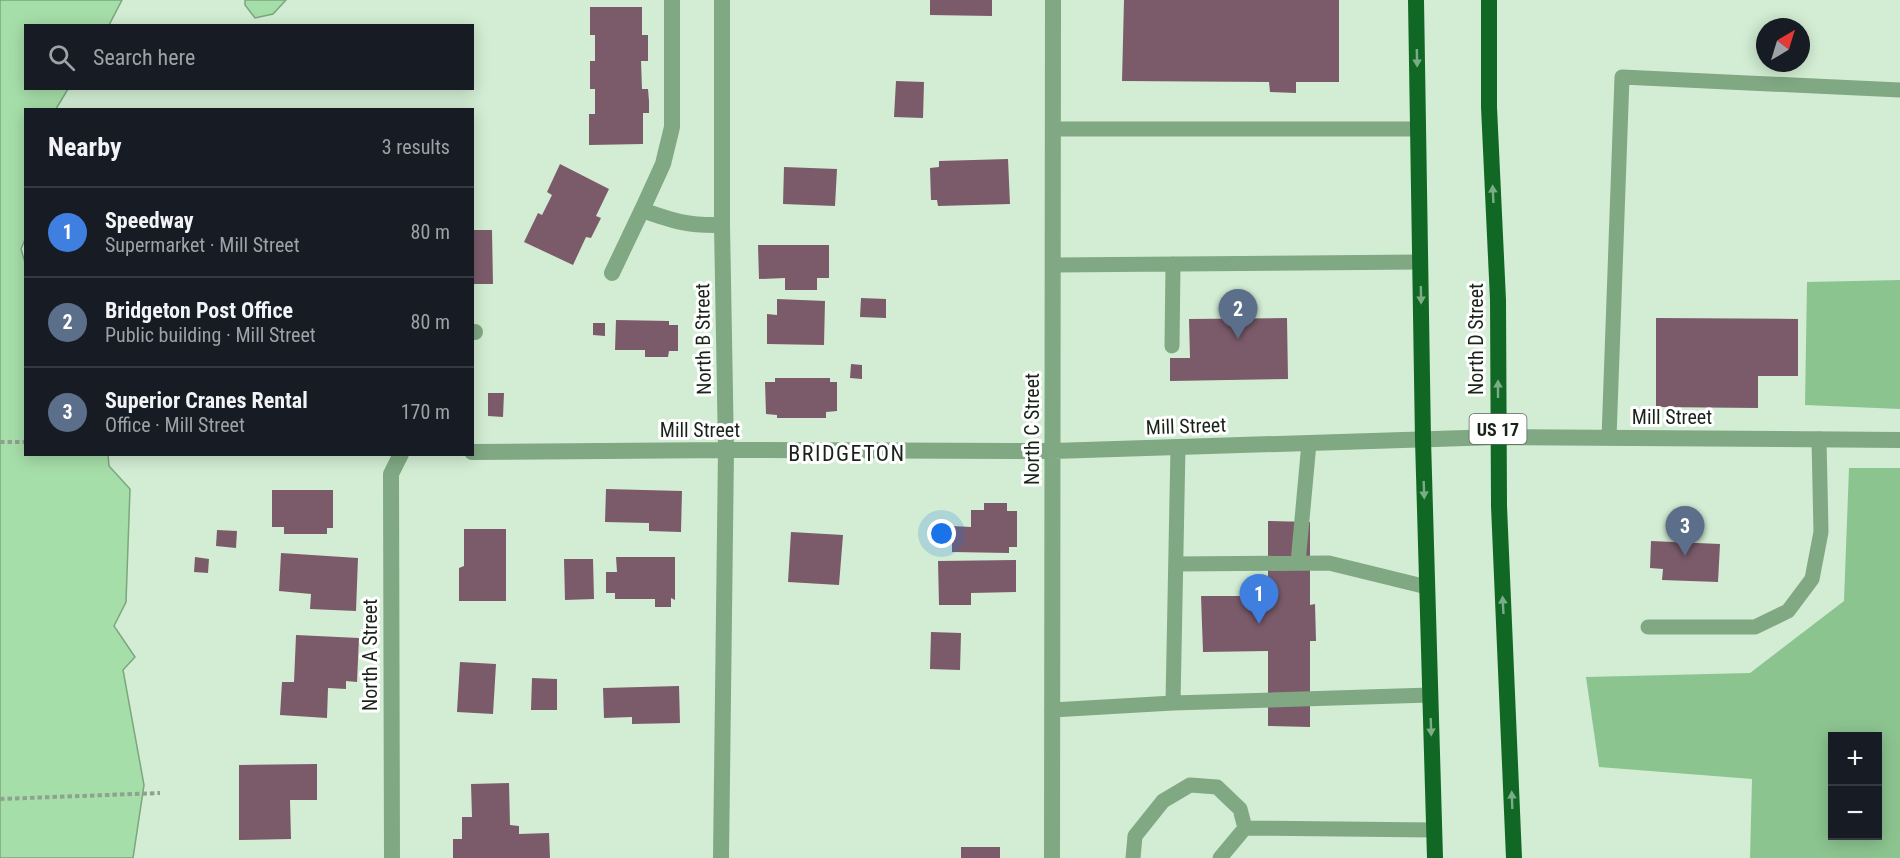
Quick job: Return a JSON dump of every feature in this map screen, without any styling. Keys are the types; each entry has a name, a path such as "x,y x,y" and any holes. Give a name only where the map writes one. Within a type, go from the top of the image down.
{"highway":[{"path":"1416,0 1423,440 1435,858"},
{"name":"North D Street","path":"1489,0 1489,107 1498,300 1498,506 1514,858"}],"street":[{"path":"612,273 663,164 672,127 672,0"},
{"name":"North B Street","path":"721,858 726,450 722,225 722,0"},
{"name":"North C Street","path":"1052,858 1053,0"},
{"path":"642,210 695,226 722,225"},
{"name":"Mill Street","path":"474,452 1053,451 1497,437 1900,440"},
{"name":"North A Street","path":"392,858 391,474 400,456"}],"lane":[{"path":"1610,438 1622,77 1900,90"},
{"path":"1053,129 1418,129"},
{"path":"1053,265 1420,262"},
{"path":"1172,346 1173,264"},
{"path":"1648,627 1755,627 1788,611 1812,579 1821,532 1819,439"},
{"path":"1298,563 1309,443"},
{"path":"1173,703 1178,447"},
{"path":"1176,564 1329,563 1427,587"},
{"path":"1053,710 1173,703 1430,695"},
{"path":"1133,858 1135,837 1163,801 1190,785 1217,787 1240,809 1245,828"},
{"path":"1245,828 1434,830"},
{"path":"1220,858 1245,828"}],"path":[{"path":"0,442 24,442"},
{"path":"0,799 160,793"}],"shaded area":[{"path":"0,0 122,0 110,24 24,24 24,90 67,90 57,108 24,108 24,242 21,249 24,259 24,456 108,456 109,466 130,489 126,602 114,626 135,657 123,670 144,785 133,858 0,858"},
{"path":"245,0 286,0 273,14 255,18 245,5"},
{"path":"1900,280 1900,409 1805,405 1807,282"},
{"path":"1849,468 1900,468 1900,858 1750,858 1752,779 1599,767 1586,677 1750,673 1844,601"}],"building":[{"path":"930,0 992,0 992,16 930,15"},
{"path":"1124,0 1339,0 1339,82 1296,82 1296,93 1270,92 1269,82 1122,81"},
{"path":"590,7 642,7 642,35 648,35 648,61 641,61 642,89 648,89 649,101 649,113 643,113 643,144 589,145 589,114 595,114 595,89 590,89 590,61 595,61 595,35 590,35"},
{"path":"896,81 924,82 923,118 894,117"},
{"path":"1008,159 1010,204 938,206 937,200 931,200 930,168 939,167 939,161"},
{"path":"560,164 609,189 596,216 601,218 591,238 586,237 573,265 524,242 538,213 542,215 552,195 547,192"},
{"path":"784,167 837,169 835,206 783,204"},
{"path":"474,230 492,230 493,284 474,284"},
{"path":"758,245 829,245 829,278 817,278 817,290 785,290 785,278 759,279"},
{"path":"861,298 886,299 886,318 860,317"},
{"path":"777,299 825,301 824,345 767,344 767,314 777,315"},
{"path":"1287,318 1288,379 1170,381 1170,358 1190,358 1189,319"},
{"path":"1656,318 1798,319 1798,376 1758,376 1758,408 1656,407"},
{"path":"616,320 669,321 669,325 678,325 678,351 669,351 668,357 645,357 645,350 615,350"},
{"path":"593,323 605,323 605,336 593,335"},
{"path":"851,364 862,365 862,379 850,378"},
{"path":"775,378 830,378 830,382 837,382 837,411 826,412 826,418 777,418 777,415 766,414 765,382 775,382"},
{"path":"488,393 504,393 503,417 488,416"},
{"path":"606,489 682,491 681,532 649,531 649,523 605,522"},
{"path":"272,490 333,490 333,528 327,528 327,534 284,534 284,527 272,527"},
{"path":"984,503 1007,503 1007,511 1017,511 1017,547 1009,547 1009,553 952,552 952,526 971,527 971,510 984,510"},
{"path":"1268,521 1310,522 1310,605 1315,604 1316,641 1310,641 1310,727 1268,726 1268,651 1203,652 1201,596 1246,596 1246,606 1268,606"},
{"path":"464,529 506,529 506,601 459,601 459,568 464,566"},
{"path":"217,530 237,531 236,548 216,546"},
{"path":"791,532 843,535 839,585 788,582"},
{"path":"1651,541 1720,544 1718,582 1662,580 1663,569 1650,568"},
{"path":"281,553 358,558 356,611 310,609 311,594 279,591"},
{"path":"195,557 209,559 208,573 194,572"},
{"path":"616,557 675,557 675,600 671,598 671,607 655,607 655,599 615,599 615,593 606,593 606,572 617,572"},
{"path":"564,559 593,559 594,599 565,600"},
{"path":"1016,560 1016,592 971,593 971,605 939,605 938,561"},
{"path":"931,632 961,633 960,670 930,669"},
{"path":"296,635 359,638 357,682 346,681 346,689 328,688 327,718 280,715 282,682 294,682"},
{"path":"460,662 496,664 493,714 457,712"},
{"path":"532,678 557,679 557,710 531,710"},
{"path":"679,686 680,723 632,724 632,717 604,718 603,688"},
{"path":"317,764 317,800 290,800 291,839 239,840 239,765"},
{"path":"509,783 510,825 519,826 519,834 549,833 550,858 453,858 453,839 462,839 462,817 472,817 471,784"},
{"path":"961,847 1000,847 1000,858 961,858"}],"place":[{"name":"Bridgeton Post Office","path":"1238,339"},
{"name":"Superior Cranes Rental","path":"1685,556"},
{"name":"Speedway","path":"1259,624"}],"district":[{"name":"BRIDGETON","path":"847,453"}]}
